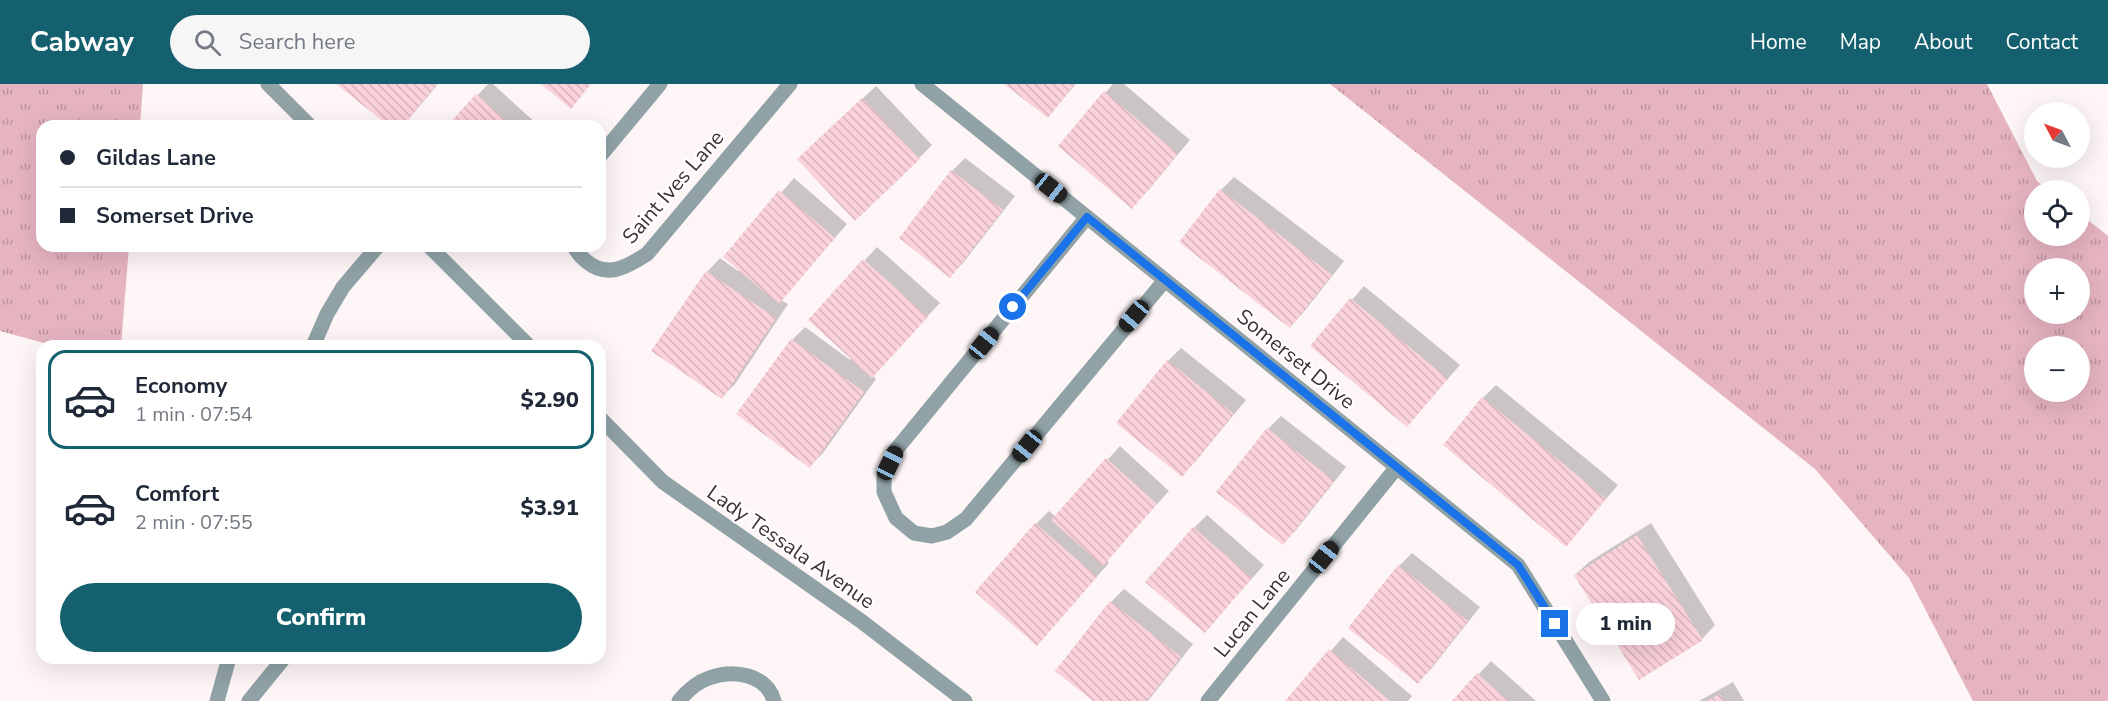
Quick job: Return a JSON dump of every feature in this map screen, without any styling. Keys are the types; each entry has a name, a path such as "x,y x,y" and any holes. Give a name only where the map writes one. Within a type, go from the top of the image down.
{"street":[{"path":"268,84 304,120"},
{"path":"606,149 660,84"},
{"name":"Saint Ives Lane","path":"576,252 594,268 613,270 628,267 647,254 790,84"},
{"name":"Somerset Drive","path":"922,84 1518,565 1603,701"},
{"path":"1087,217 895,451 884,474 884,492 896,518 914,533 932,536 947,532 966,519 1165,280"},
{"path":"316,340 327,314 343,287 373,252"},
{"path":"435,252 523,340"},
{"name":"Lady Tessala Avenue","path":"606,424 663,482 861,621 965,701"},
{"name":"Lucan Lane","path":"1208,701 1396,467"},
{"path":"217,701 227,664"},
{"path":"249,701 279,664"},
{"path":"679,701 689,689 708,678 726,674 745,675 763,683 773,695 774,701"}],"green space":[{"path":"0,84 143,84 140,120 36,120 36,252 129,252 121,340 36,341 0,331"},
{"path":"1330,84 1987,84 2024,156 2024,168 2030,168 2036,180 2024,180 2024,246 2090,246 2090,222 2108,236 2108,701 1973,701 1909,578 1815,469"}],"building":[{"path":"336,84 437,84 408,120 381,120"},
{"path":"541,84 591,84 571,109"},
{"path":"1004,84 1075,84 1048,118"},
{"path":"1104,91 1178,154 1132,209 1058,146"},
{"path":"476,94 505,120 452,120"},
{"path":"862,98 920,159 855,221 797,159"},
{"path":"951,170 1003,210 950,278 899,238"},
{"path":"1220,189 1332,275 1290,328 1179,242"},
{"path":"779,190 835,238 779,304 723,257"},
{"path":"863,259 928,317 872,378 808,320"},
{"path":"706,271 776,318 722,399 651,351"},
{"path":"1350,298 1448,379 1407,427 1310,346"},
{"path":"791,339 864,392 810,468 736,414"},
{"path":"1167,360 1234,414 1182,477 1116,423"},
{"path":"1482,397 1606,499 1566,547 1443,445"},
{"path":"1267,428 1334,481 1283,545 1216,492"},
{"path":"1106,458 1157,504 1103,566 1051,520"},
{"path":"1035,523 1097,577 1037,646 975,592"},
{"path":"1193,527 1252,578 1205,633 1145,582"},
{"path":"1637,535 1703,640 1639,680 1574,575"},
{"path":"1398,565 1468,621 1418,684 1348,628"},
{"path":"1110,601 1181,657 1147,701 1093,701 1055,671"},
{"path":"1329,649 1390,701 1285,701"},
{"path":"1477,673 1508,701 1452,701"},
{"path":"1720,694 1724,701 1707,701"}],"route":[{"path":"1013,307 1087,217 1518,565 1555,624"}]}
